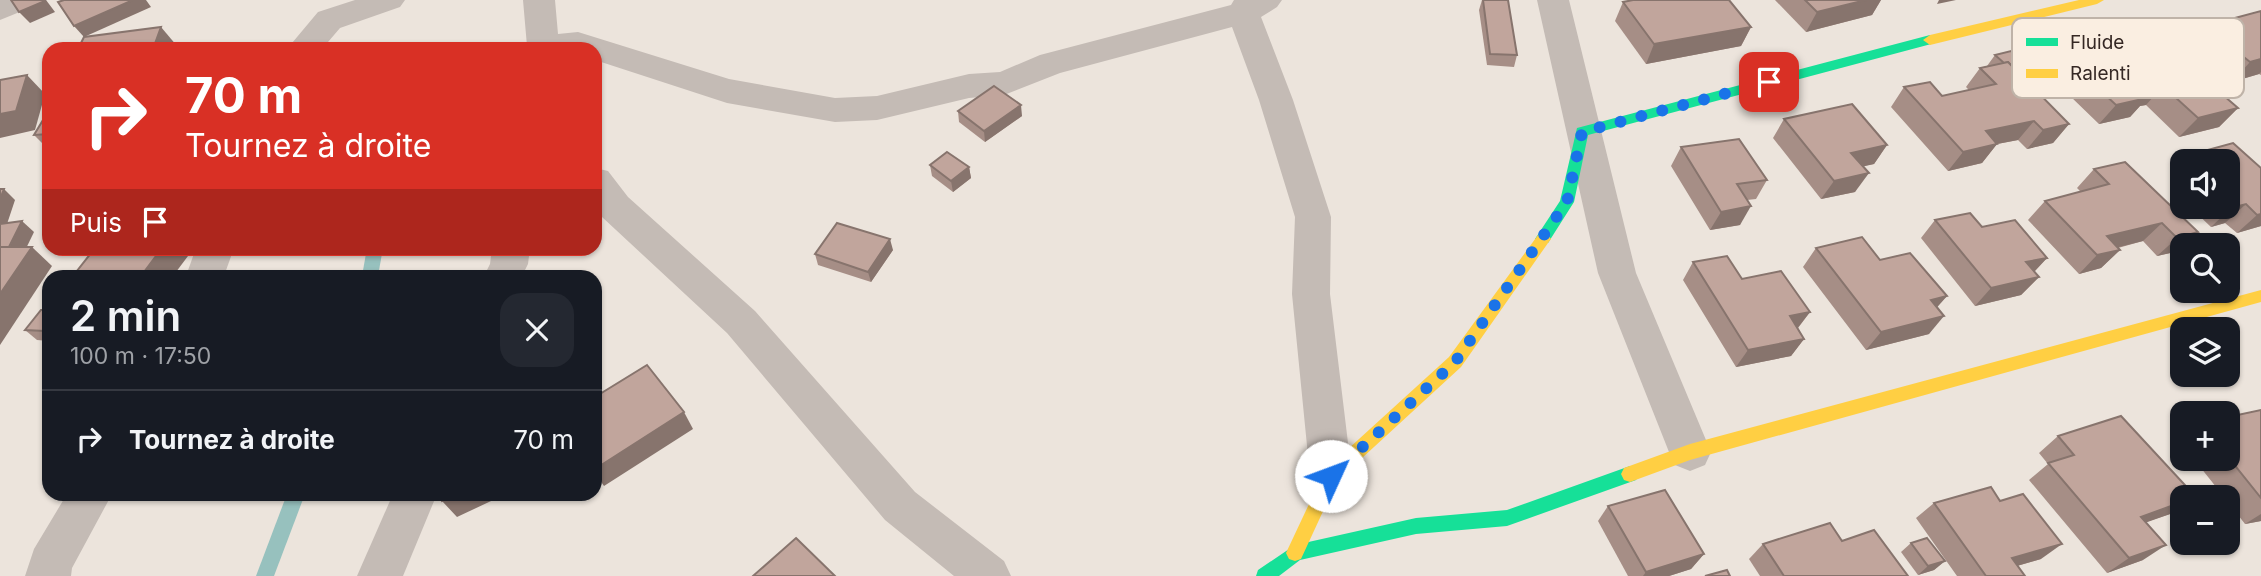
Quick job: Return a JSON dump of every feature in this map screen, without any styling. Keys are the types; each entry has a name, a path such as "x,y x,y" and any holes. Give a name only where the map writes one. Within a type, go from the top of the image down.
{"street":[{"path":"0,9 21,0"},
{"path":"539,0 542,42"},
{"path":"1553,0 1617,273 1690,452"},
{"path":"2016,18 2097,0"},
{"path":"309,42 328,20 377,2"},
{"path":"602,51 727,92 835,110 877,108 970,86 1004,83 1052,63 1093,54 1253,4 1276,100 1313,217 1311,294 1331,476"},
{"path":"1582,132 2012,19"},
{"path":"1295,553 1331,476 1455,362 1567,202 1582,132"},
{"path":"602,190 615,207 741,322 900,506 988,576"},
{"path":"1265,576 1295,553 1416,526 1507,518 1690,452 2261,296"},
{"path":"48,576 50,564 86,501"},
{"path":"380,576 412,501"}],"building":[{"path":"11,0 44,0 45,1 19,12"},
{"path":"133,0 74,26 58,2"},
{"path":"1483,0 1508,0 1517,55 1490,54"},
{"path":"1729,0 1751,27 1654,44 1623,2"},
{"path":"1805,0 1866,0 1817,12"},
{"path":"2261,11 2261,59 2250,62 2244,57 2244,18 2235,18"},
{"path":"161,27 156,42 82,42 84,37"},
{"path":"2011,51 2012,66 2008,62 2004,63 1995,55"},
{"path":"2008,62 2012,66 2012,98 2043,98 2069,124 2043,130 2034,121 1986,131 1997,144 1963,152 1904,87 1930,82 1942,96 1996,84 1980,68"},
{"path":"27,75 16,111 0,114 0,80"},
{"path":"994,86 1021,105 984,131 958,111"},
{"path":"2108,98 2147,98 2116,105"},
{"path":"2176,98 2226,98 2238,108 2198,118"},
{"path":"1852,104 1887,145 1851,153 1869,173 1834,181 1784,119"},
{"path":"42,122 42,134 34,135"},
{"path":"1739,139 1767,180 1737,184 1751,206 1721,212 1681,147"},
{"path":"2233,143 2240,149 2211,149"},
{"path":"2240,149 2261,168 2261,214 2257,215 2246,204 2240,206"},
{"path":"947,152 969,167 951,181 930,165"},
{"path":"2125,162 2170,205 2170,219 2184,219 2198,232 2172,233 2162,223 2107,236 2120,250 2097,255 2045,201 2109,184 2094,169"},
{"path":"1970,213 1982,227 2015,220 2047,258 2026,262 2039,277 1991,288 1935,220"},
{"path":"22,221 9,247 0,247 0,224"},
{"path":"837,223 890,239 868,272 815,254"},
{"path":"1862,237 1880,260 1910,253 1947,296 1931,300 1944,316 1881,332 1816,248"},
{"path":"0,247 32,247 0,294"},
{"path":"89,256 156,256 146,270 78,270"},
{"path":"1727,256 1742,279 1781,271 1810,312 1790,316 1804,339 1748,350 1693,262"},
{"path":"41,310 42,310 42,331 25,330"},
{"path":"647,365 684,412 602,465 602,393"},
{"path":"2261,410 2261,498 2239,471 2240,414"},
{"path":"2121,416 2185,485 2170,485 2170,506 2141,517 2166,545 2129,558 2048,463 2074,455 2058,436"},
{"path":"1991,487 2000,501 2023,494 2062,544 2012,558 2025,576 1986,576 1934,503"},
{"path":"1665,490 1704,554 1646,572 1608,506"},
{"path":"1830,523 1842,541 1874,530 1908,576 1784,576 1763,544"},
{"path":"796,538 835,576 753,576"},
{"path":"1927,538 1945,561 1928,566 1911,543"},
{"path":"1727,570 1730,576 1705,576"}],"waterway":[{"path":"371,270 374,256"},
{"path":"265,576 293,501"}],"traffic: fast":[{"path":"1543,239 1567,202 1582,132 1930,40"},
{"path":"1265,576 1295,553 1416,526 1507,518 1630,474"}],"traffic: slow":[{"path":"2022,18 2097,0"},
{"path":"1930,40 2012,20"},
{"path":"1295,553 1331,476 1455,362 1543,239"},
{"path":"1630,474 1690,452 2261,296"}],"route":[{"path":"1331,476 1455,362 1567,202 1582,132 1769,82"}]}
